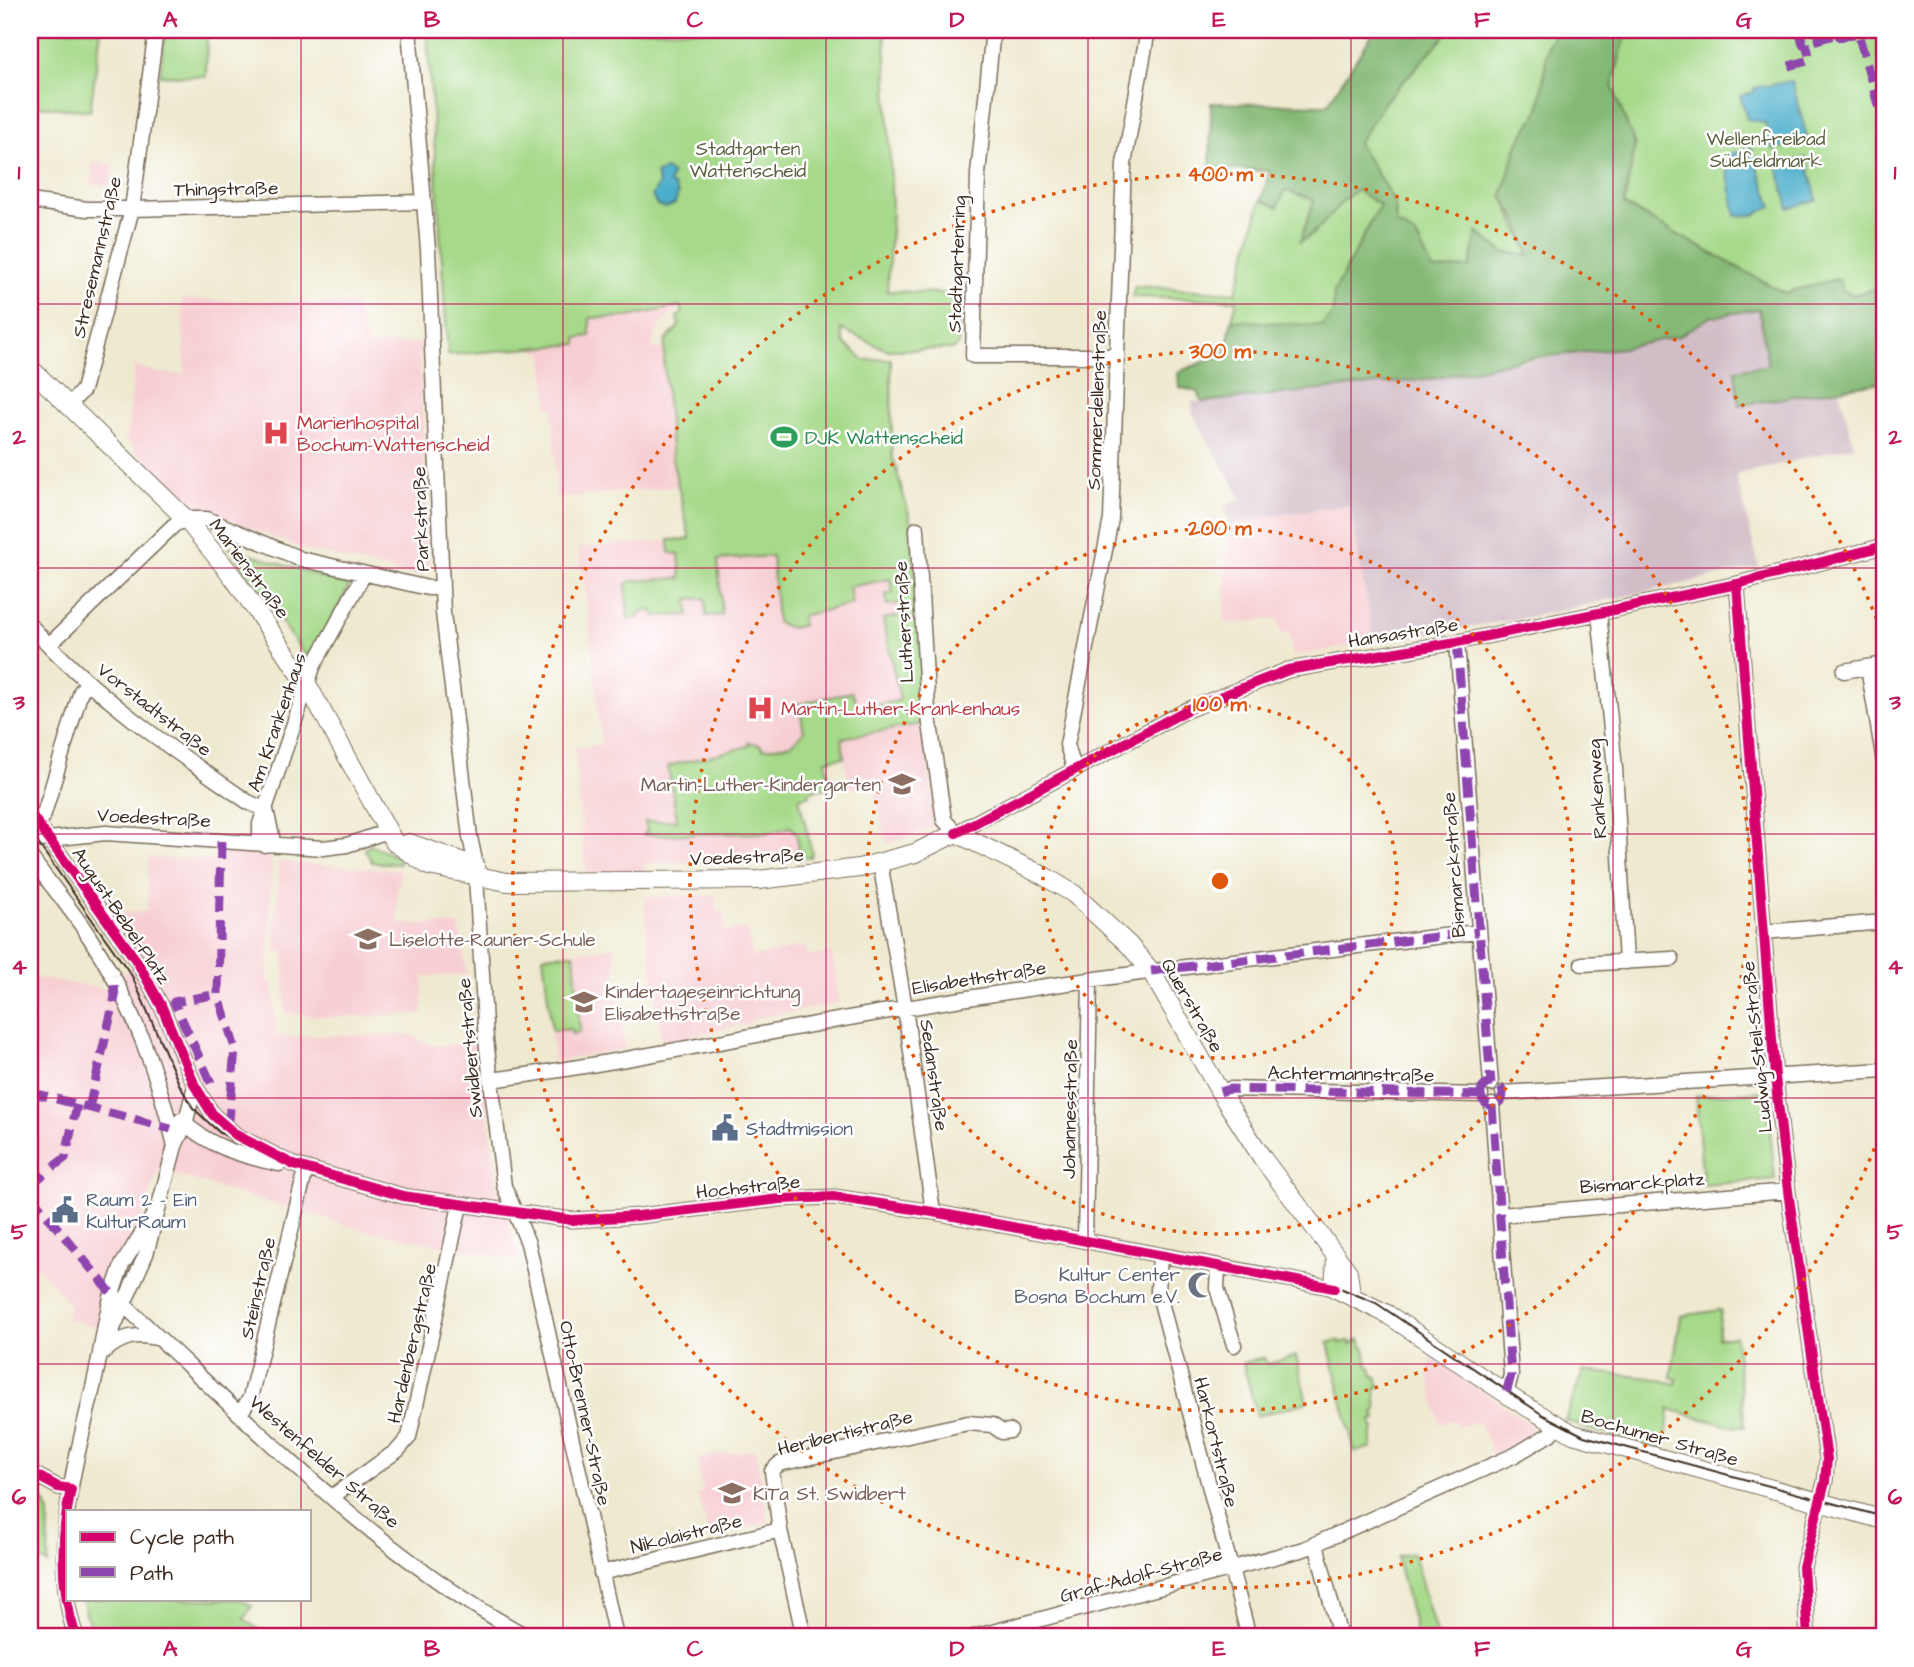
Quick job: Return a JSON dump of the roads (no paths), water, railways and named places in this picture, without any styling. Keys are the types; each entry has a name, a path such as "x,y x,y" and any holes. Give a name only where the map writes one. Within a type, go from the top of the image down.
{"main road":[{"name":"Marienstraße","path":"30,368 186,519 209,547 307,684 388,831"},
{"name":"Voedestraße","path":"388,831 402,850 429,866 476,871 533,882 787,878 838,872 915,853 956,833"},
{"name":"Voedestraße","path":"388,831 422,849 476,871"},
{"name":"Querstraße","path":"956,833 1044,876 1074,894 1129,945 1152,971 1220,1092 1263,1159 1348,1272 1342,1291"},
{"name":"Bochumer Straße","path":"1342,1291 1387,1314 1557,1426 1601,1444 1884,1520"}],"street":[{"name":"Stresemannstraße","path":"70,404 83,390 132,209 156,30"},
{"name":"Parkstraße","path":"409,30 424,202 442,587 476,871"},
{"name":"Stadtgartenring","path":"993,30 978,174 973,356 1117,356"},
{"name":"Sommerdellenstraße","path":"1074,768 1067,745 1111,519 1124,164 1148,30"},
{"name":"Thingstraße","path":"30,201 87,209 424,202"},
{"path":"49,645 174,525 186,519 207,519 301,559 428,588 442,587"},
{"path":"209,547 229,529"},
{"name":"Lutherstraße","path":"917,529 928,710 944,820 956,833"},
{"name":"Hansastraße","path":"956,833 1187,710 1281,673 1338,660 1457,642 1600,613 1737,584 1884,546"},
{"name":"Am Krankenhaus","path":"265,839 266,810 307,684 364,574"},
{"name":"Ludwig-Steil-Straße","path":"1737,584 1775,1077 1788,1191 1827,1452 1827,1474 1803,1567 1808,1637"},
{"name":"Rankenweg","path":"1600,613 1615,768 1626,961"},
{"name":"Vorstadtstraße","path":"30,625 88,682 183,757 248,802 266,810"},
{"name":"Bismarckstraße","path":"1457,642 1511,1375 1506,1394"},
{"path":"1844,671 1884,664"},
{"path":"1868,667 1884,761"},
{"path":"32,822 43,817 81,691 88,682"},
{"name":"August-Bebel-Platz","path":"32,822 51,841 138,963 161,1005 195,1086"},
{"name":"Voedestraße","path":"30,841 51,841 106,833 234,842 265,839 347,845 388,831"},
{"path":"450,859 463,851 470,837"},
{"name":"August-Bebel-Platz","path":"30,856 76,916 113,976 163,1098 175,1146"},
{"name":"Sedanstraße","path":"880,862 905,1008 933,1212"},
{"name":"Swidbertstraße","path":"476,871 490,1080 504,1186 513,1213"},
{"path":"1763,932 1884,922"},
{"name":"Elisabethstraße","path":"490,1080 617,1062 905,1008 1090,979 1478,932"},
{"path":"1582,964 1672,959"},
{"name":"Johannesstraße","path":"1086,1241 1090,979"},
{"path":"1492,1094 1884,1070"},
{"path":"68,1510 112,1294 122,1265 156,1211 195,1086"},
{"name":"Hochstraße","path":"195,1086 223,1126 252,1145 300,1167"},
{"name":"Achtermannstraße","path":"1220,1092 1230,1089 1492,1094"},
{"name":"August-Bebel-Platz","path":"163,1098 185,1124"},
{"name":"Hochstraße","path":"185,1124 216,1146 248,1157 300,1167 393,1194 513,1213 589,1219 820,1196 933,1212 1342,1291"},
{"name":"Steinstraße","path":"240,1413 250,1398 300,1167"},
{"name":"Bismarckplatz","path":"1500,1215 1542,1209 1788,1191"},
{"name":"Hardenbergstraße","path":"333,1496 398,1450 408,1437 460,1205"},
{"path":"97,1370 146,1254 157,1220 156,1211"},
{"name":"Otto-Brenner-Straße","path":"513,1213 525,1236 535,1273 613,1633"},
{"name":"Harkortstraße","path":"1160,1256 1158,1291 1250,1637"},
{"path":"1218,1266 1217,1288 1234,1345"},
{"name":"Westenfelder Straße","path":"112,1294 158,1339 333,1496 436,1578 528,1637"},
{"path":"104,1352 116,1342 132,1336 158,1339"},
{"name":"Heribertistraße","path":"804,1637 771,1481 772,1471 779,1464 968,1423 992,1424 1002,1432 1010,1431"},
{"name":"Graf-Adolf-Straße","path":"974,1637 1231,1570 1316,1544 1515,1455 1550,1434 1557,1426"},
{"path":"30,1472 58,1487 71,1489"},
{"path":"66,1525 62,1554 66,1599"},
{"name":"Nikolaistraße","path":"601,1573 780,1530"},
{"path":"1316,1544 1340,1637"},
{"path":"66,1600 76,1637"}],"water":[{"path":"1792,81 1808,141 1773,150 1765,123 1747,119 1740,96 1754,92 1754,88"},
{"path":"1751,148 1772,206 1755,215 1736,216 1724,156"},
{"path":"1806,158 1817,200 1789,208 1777,165"},
{"path":"666,169 672,174 669,184 674,186 678,194 675,204 666,208 657,205 652,196 659,184 656,174"}],"tram line":[{"path":"30,832 132,976 180,1086 193,1108 220,1133 267,1153 386,1190 564,1216 637,1213 787,1195 841,1194 970,1215 1328,1283 1376,1303 1543,1415 1584,1436 1884,1517"}],"place":[{"name":"Marienhospital Bochum-Wattenscheid","path":"276,433"},
{"name":"DJK Wattenscheid","path":"784,437"},
{"name":"Martin-Luther-Krankenhaus","path":"760,708"},
{"name":"Martin-Luther-Kindergarten","path":"902,784"},
{"name":"Liselotte-Rauner-Schule","path":"368,939"},
{"name":"Kindertageseinrichtung Elisabethstraße","path":"584,1002"},
{"name":"Stadtmission","path":"725,1128"},
{"name":"Raum 2 - Ein KulturRaum","path":"65,1210"},
{"name":"Kultur Center Bosna Bochum e.V.","path":"1201,1285"},
{"name":"KiTa St. Swidbert","path":"732,1493"}],"park label":[{"name":"Wellenfreibad Südfeldmark","path":"1766,149"},
{"name":"Stadtgarten Wattenscheid","path":"748,159"}]}
